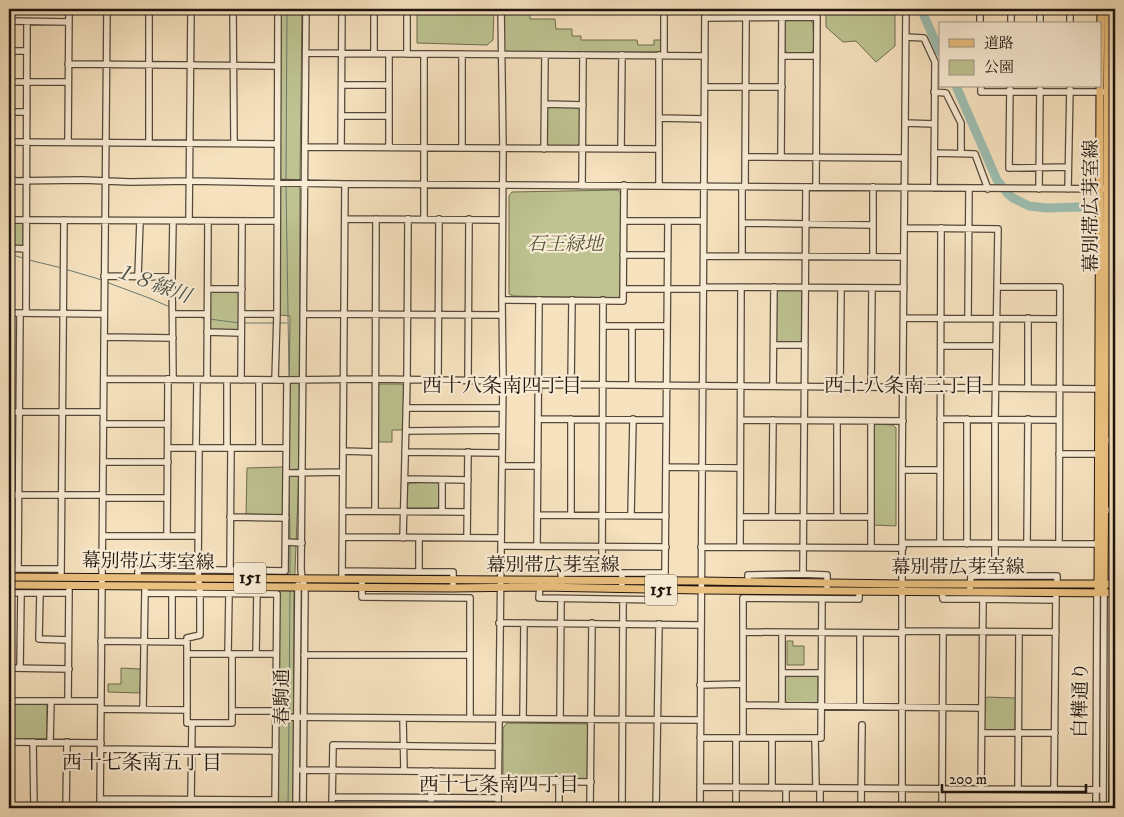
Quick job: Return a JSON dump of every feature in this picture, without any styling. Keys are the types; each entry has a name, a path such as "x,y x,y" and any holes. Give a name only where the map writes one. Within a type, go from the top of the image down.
{"main road":[{"name":"幕別帯広芽室線","path":"540,584 562,581 748,582 767,590 827,582 942,592 1028,596 1101,593 1103,192 1108,150 1102,89 1108,59 1105,9"},
{"name":"幕別帯広芽室線","path":"1103,210 1107,229 1103,268"},
{"name":"幕別帯広芽室線","path":"1101,510 1097,544 1101,584"},
{"name":"幕別帯広芽室線","path":"9,577 61,573 138,578 198,574 257,574 432,588 453,584"},
{"name":"幕別帯広芽室線","path":"9,585 257,590 362,583 540,584 622,581 663,590 859,591 970,584 1101,584"},
{"path":"1101,584 1115,584"},
{"path":"1101,593 1115,593"}],"street":[{"path":"68,142 69,9"},
{"path":"100,808 107,9"},
{"path":"149,9 149,143"},
{"path":"189,221 191,9"},
{"path":"233,9 234,143"},
{"path":"275,380 278,9"},
{"path":"301,587 306,9"},
{"path":"341,147 342,9"},
{"path":"374,9 374,54"},
{"path":"407,9 407,54"},
{"path":"498,808 502,466 503,148 501,9"},
{"path":"659,186 659,118 664,9"},
{"path":"700,808 705,9"},
{"path":"816,187 817,9"},
{"path":"902,808 902,470 906,9"},
{"path":"980,9 980,22"},
{"path":"996,9 1105,9"},
{"path":"1011,9 1011,22"},
{"path":"1040,9 1040,22"},
{"path":"742,256 746,17"},
{"path":"781,157 782,17"},
{"path":"705,18 817,17"},
{"path":"9,22 68,22"},
{"path":"18,569 19,412 26,249 27,22"},
{"path":"906,38 924,38 935,62 934,188"},
{"path":"9,51 27,51"},
{"path":"306,53 705,56"},
{"path":"389,54 389,147"},
{"path":"424,54 424,219"},
{"path":"462,54 462,148"},
{"path":"544,149 545,55"},
{"path":"582,186 583,55"},
{"path":"621,149 622,55"},
{"path":"782,56 817,56"},
{"path":"68,64 277,66"},
{"path":"9,82 68,82"},
{"path":"342,85 389,85"},
{"path":"704,86 782,86"},
{"path":"981,88 981,92 1010,89 1102,89"},
{"path":"1010,89 1009,168 1068,167"},
{"path":"1039,189 1040,89"},
{"path":"1068,189 1070,89"},
{"path":"934,92 946,92 961,123 961,153"},
{"path":"545,104 583,105"},
{"path":"9,112 27,112"},
{"path":"341,116 389,116"},
{"path":"659,118 704,118"},
{"path":"905,123 934,124"},
{"path":"9,142 277,144"},
{"path":"305,147 659,149"},
{"path":"934,153 975,154 991,188"},
{"path":"745,157 904,158"},
{"path":"9,181 83,180 345,184 1023,188 1103,192 1115,189"},
{"path":"342,580 345,184"},
{"path":"502,300 623,301 624,186"},
{"path":"803,574 806,187"},
{"path":"873,188 873,257"},
{"path":"968,318 970,188"},
{"path":"345,219 502,220"},
{"path":"375,511 376,219"},
{"path":"403,538 407,380 408,219"},
{"path":"438,380 439,219"},
{"path":"468,381 469,219"},
{"path":"9,220 277,221"},
{"path":"9,569 61,573 64,220"},
{"path":"138,276 140,221"},
{"path":"167,536 168,424 173,338 173,221"},
{"path":"207,380 208,221"},
{"path":"241,380 242,221"},
{"path":"624,221 704,221"},
{"path":"562,581 561,573 602,573 622,581 665,574 668,221"},
{"path":"742,223 872,225"},
{"path":"904,228 998,229 995,576"},
{"path":"940,543 941,228"},
{"path":"1107,229 1115,229"},
{"path":"9,248 26,249"},
{"path":"623,255 667,256"},
{"path":"704,256 904,257"},
{"path":"1103,268 1115,268"},
{"path":"104,276 172,276"},
{"path":"773,386 774,287"},
{"path":"997,287 1060,287 1059,544"},
{"path":"740,547 741,288"},
{"path":"840,386 841,288"},
{"path":"623,289 904,288"},
{"path":"208,289 242,290"},
{"path":"871,387 872,289"},
{"path":"537,546 539,300"},
{"path":"570,384 572,300"},
{"path":"602,573 603,300"},
{"path":"1102,306 1115,306"},
{"path":"9,313 104,314"},
{"path":"172,314 207,314"},
{"path":"242,314 277,314"},
{"path":"304,314 502,315"},
{"path":"904,318 1060,319"},
{"path":"1028,318 1028,388"},
{"path":"603,326 667,326"},
{"path":"632,326 632,385"},
{"path":"207,332 241,333"},
{"path":"104,336 173,338"},
{"path":"1102,342 1115,343"},
{"path":"774,345 805,345"},
{"path":"940,346 996,346"},
{"path":"104,379 375,379 602,385 1028,388 1103,386 1115,382"},
{"path":"196,380 200,635 187,638 187,723 232,723 229,594"},
{"path":"227,380 230,570"},
{"path":"259,380 259,448"},
{"path":"198,574 230,570 257,574 285,571 287,380"},
{"path":"406,408 502,408"},
{"path":"9,412 103,412"},
{"path":"538,419 666,420"},
{"path":"571,419 571,515"},
{"path":"631,515 632,419"},
{"path":"940,419 1059,420"},
{"path":"967,419 967,544"},
{"path":"1027,544 1028,419"},
{"path":"741,420 903,421"},
{"path":"772,516 773,420"},
{"path":"837,421 837,516"},
{"path":"871,421 871,548"},
{"path":"103,424 168,424"},
{"path":"406,430 502,430"},
{"path":"1101,440 1115,441"},
{"path":"168,448 286,448"},
{"path":"344,451 375,452"},
{"path":"405,452 502,453"},
{"path":"467,538 468,452"},
{"path":"1059,454 1101,454"},
{"path":"103,462 168,462"},
{"path":"502,466 538,466"},
{"path":"666,467 740,468"},
{"path":"902,470 940,470"},
{"path":"286,473 343,472"},
{"path":"405,479 468,480"},
{"path":"442,480 442,511"},
{"path":"9,495 167,498"},
{"path":"343,510 467,512"},
{"path":"1101,510 1115,510"},
{"path":"537,515 666,516"},
{"path":"230,517 286,518"},
{"path":"740,517 870,517"},
{"path":"103,536 198,536"},
{"path":"343,537 501,538"},
{"path":"419,538 419,572"},
{"path":"286,542 302,543"},
{"path":"701,547 871,548 940,543 1097,544"},
{"path":"501,546 666,547"},
{"path":"342,571 453,572 453,584"},
{"path":"748,582 748,575 827,575 827,591"},
{"path":"970,592 970,576 1057,576 1057,584"},
{"path":"362,583 362,597 470,598 470,718"},
{"path":"540,584 539,598 663,600 663,590"},
{"path":"942,592 943,599 1028,596 1028,584"},
{"path":"68,701 69,585"},
{"name":"春駒通","path":"296,808 304,717 301,587"},
{"name":"春駒通","path":"301,587 297,717 303,808"},
{"path":"432,588 432,598"},
{"path":"143,710 145,589 172,594 200,590 229,594 257,590 277,594 275,808"},
{"path":"256,654 257,590"},
{"path":"736,808 743,705 743,598 767,590 822,599 859,599 859,591"},
{"path":"9,593 69,594"},
{"path":"20,593 20,668"},
{"path":"40,593 39,639 68,640"},
{"name":"白樺通り","path":"1101,593 1104,723 1103,808"},
{"name":"白樺通り","path":"1096,808 1101,593"},
{"path":"172,594 172,641"},
{"path":"1054,789 1056,596"},
{"path":"560,719 561,599"},
{"path":"700,738 821,738 822,599"},
{"path":"981,788 983,599"},
{"path":"622,808 623,600"},
{"path":"499,623 700,625"},
{"path":"523,718 524,623"},
{"path":"590,808 592,623"},
{"path":"1113,805 1115,623"},
{"path":"656,808 659,624"},
{"path":"743,632 1056,632"},
{"path":"942,808 943,632"},
{"path":"1018,789 1019,632"},
{"path":"782,633 782,706"},
{"path":"860,633 860,706"},
{"path":"101,640 187,642"},
{"path":"187,654 276,654"},
{"path":"304,655 470,655"},
{"path":"9,668 68,669"},
{"path":"782,673 821,673"},
{"path":"700,685 743,684"},
{"path":"9,701 101,701"},
{"path":"50,742 51,701"},
{"path":"743,705 982,708"},
{"path":"101,709 187,710"},
{"path":"232,710 297,717 700,720"},
{"path":"403,718 404,771"},
{"path":"191,800 192,723"},
{"path":"1104,723 1114,723"},
{"path":"861,808 862,725"},
{"path":"982,733 1055,733"},
{"path":"772,738 772,788"},
{"path":"815,738 820,808"},
{"path":"9,742 67,742 101,746 191,751 276,751"},
{"path":"33,742 34,808"},
{"path":"66,808 67,742"},
{"path":"332,808 333,745 499,747"},
{"path":"300,770 498,772"},
{"path":"431,771 431,808"},
{"path":"498,781 591,782"},
{"path":"559,782 559,808"},
{"path":"700,787 1103,790"},
{"path":"786,788 786,808"},
{"path":"332,797 498,798"},
{"path":"100,800 275,800"}],"green space":[{"path":"281,9 302,9 299,472 294,595 293,808 278,808 279,590 287,589 290,316 279,315"},
{"path":"417,9 494,9 493,40 487,45 417,43"},
{"path":"504,9 530,9 530,19 555,19 556,29 572,29 572,36 581,36 581,40 637,40 638,45 654,45 654,40 661,40 661,52 506,52 503,50"},
{"path":"826,9 895,9 895,46 876,62 856,41 843,42 826,27"},
{"path":"787,20 810,20 813,23 814,49 811,53 788,53 784,50 784,25"},
{"path":"549,106 580,106 580,144 578,146 549,146 546,144 547,109"},
{"name":"石王緑地","path":"618,190 622,195 621,294 618,298 513,296 509,294 509,196 512,192"},
{"path":"9,222 23,222 23,246 9,246"},
{"path":"778,290 801,290 802,292 803,340 801,343 778,343 776,341 775,295"},
{"path":"211,292 239,292 239,328 237,330 211,330 209,328 209,294"},
{"path":"380,384 401,384 404,386 403,430 392,430 392,442 377,442 377,387"},
{"path":"875,424 893,425 896,428 896,526 873,525 872,428"},
{"path":"283,467 283,513 280,515 246,514 247,468"},
{"path":"436,482 439,485 439,505 437,508 406,507 407,486 410,483"},
{"path":"787,641 793,641 793,646 804,646 804,665 787,665"},
{"path":"121,668 141,669 140,693 108,692 108,684 121,684"},
{"path":"788,675 818,675 818,703 788,703 785,701 785,679"},
{"path":"987,697 1016,698 1015,730 986,730 983,728 983,702"},
{"path":"9,704 47,704 47,739 9,739"},
{"path":"507,723 589,724 588,779 507,778 503,776 503,728"}],"waterway":[{"path":"286,180 287,9"},
{"path":"921,9 939,50"},
{"path":"957,88 997,180 1013,198 1029,206 1046,208 1115,206"},
{"path":"286,184 289,378"},
{"name":"１８線川","path":"9,254 23,258"},
{"name":"１８線川","path":"29,260 62,268"},
{"name":"１８線川","path":"65,269 102,280"},
{"name":"１８線川","path":"106,282 170,307"},
{"name":"１８線川","path":"197,316 205,319"},
{"name":"１８線川","path":"209,319 240,323"},
{"name":"１８線川","path":"244,323 275,323"},
{"name":"１８線川","path":"279,323 287,323"},
{"path":"289,447 289,470"},
{"path":"289,474 290,540"},
{"path":"290,544 290,575"},
{"path":"289,715 290,589"},
{"path":"288,808 289,719"}],"district":[{"name":"西十八条南四丁目","path":"502,386"},
{"name":"西十八条南三丁目","path":"904,386"},
{"name":"西十七条南五丁目","path":"142,763"},
{"name":"西十七条南四丁目","path":"499,785"}]}
